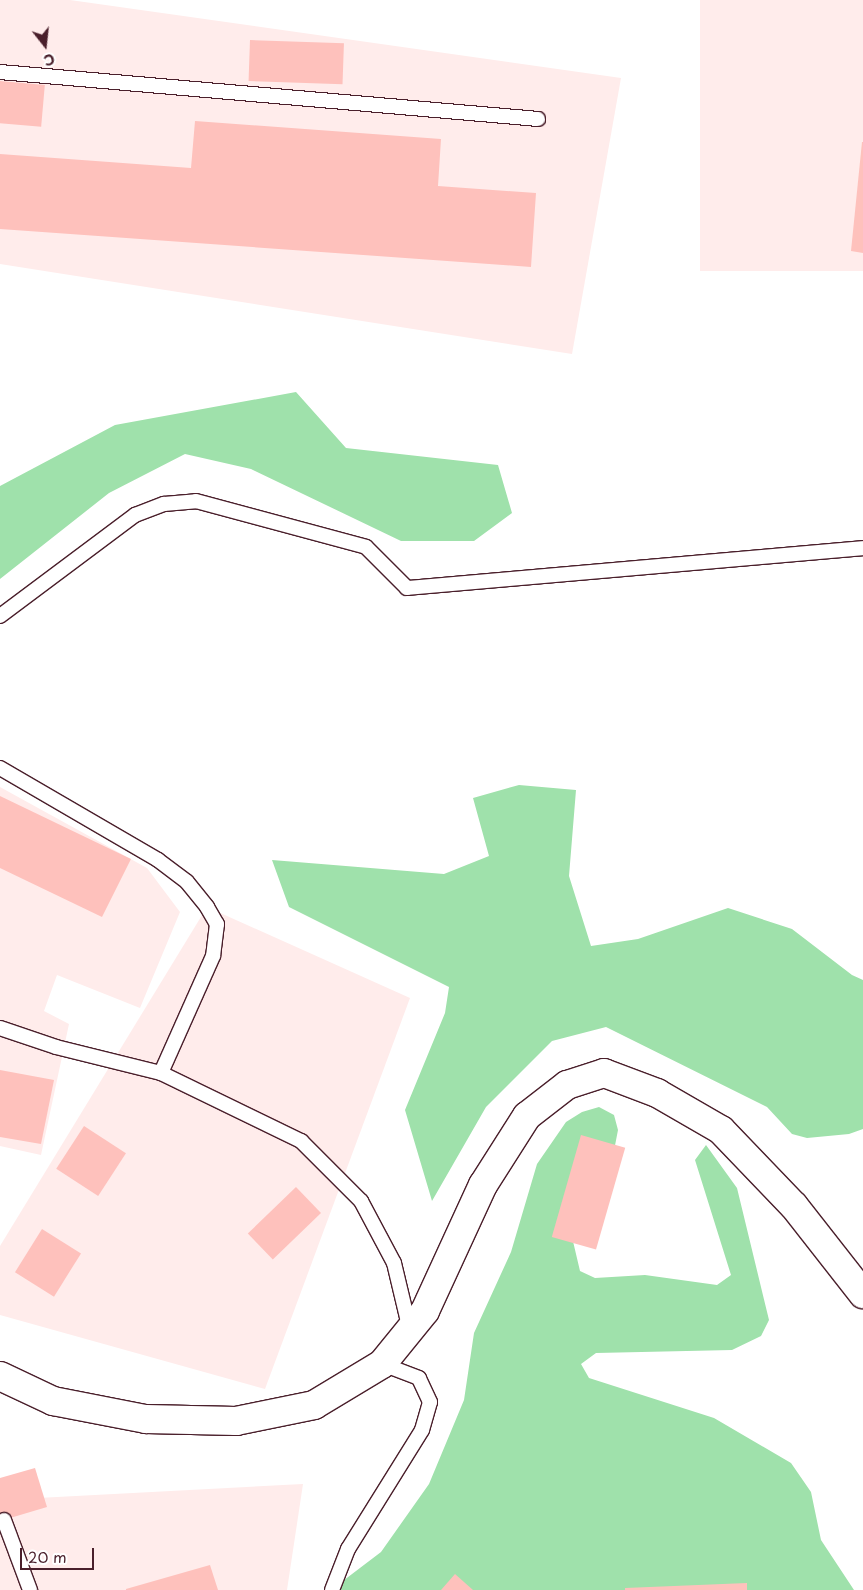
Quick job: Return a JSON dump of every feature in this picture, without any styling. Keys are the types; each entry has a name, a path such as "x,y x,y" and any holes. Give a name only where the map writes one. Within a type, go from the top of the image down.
{"street":[{"path":"0,1376 52,1401 146,1419 236,1421 314,1405 382,1364 425,1311 482,1185 527,1116 568,1085 604,1073 657,1093 721,1130 794,1206 863,1294"}],"lane":[{"path":"0,72 538,119"},
{"path":"0,616 135,515 164,504 196,501 366,547 407,588 863,548"},
{"path":"0,768 158,860 187,882 207,907 217,924 212,956 161,1074"},
{"path":"0,1028 161,1074 301,1142 360,1201 394,1263 410,1330"},
{"path":"0,1036 23,1036"},
{"path":"332,1590 348,1549 422,1430 430,1402 419,1378 382,1364"},
{"path":"4,1520 5,1538 30,1590"}],"shaded area":[{"path":"0,0 70,0 621,78 572,354 0,264"},
{"path":"700,0 863,0 863,271 700,271"},
{"path":"0,787 147,868 180,912 140,1008 57,975 44,1011 69,1024 41,1155 0,1146"},
{"path":"207,907 410,998 265,1389 0,1315 0,1246"},
{"path":"303,1484 287,1590 0,1590 0,1500"}],"green space":[{"path":"296,392 346,448 498,465 512,513 474,541 401,541 251,469 185,454 109,493 0,579 0,486 115,425"},
{"path":"519,785 576,790 569,876 591,946 638,939 728,908 792,929 852,975 863,980 863,1129 849,1134 807,1138 792,1134 767,1107 606,1027 552,1041 486,1107 432,1201 405,1110 445,1013 449,987 289,907 272,860 444,874 489,856 473,798"},
{"path":"599,1107 614,1115 618,1130 612,1161 572,1237 580,1271 595,1278 645,1275 717,1285 731,1275 695,1160 706,1145 737,1188 769,1320 761,1336 732,1350 596,1353 581,1364 589,1378 714,1418 791,1463 811,1492 821,1540 854,1590 331,1590 381,1552 429,1484 464,1400 474,1333 511,1252 537,1164 566,1122 582,1112"}],"building":[{"path":"250,40 344,43 343,84 249,81"},
{"path":"0,81 45,85 41,127 0,123"},
{"path":"195,121 441,139 438,186 536,193 531,267 0,229 0,154 191,168"},
{"path":"863,142 863,253 851,251"},
{"path":"0,796 131,859 102,917 0,868"},
{"path":"0,1070 54,1080 41,1144 0,1137"},
{"path":"84,1126 126,1153 98,1196 56,1169"},
{"path":"581,1135 625,1148 596,1250 552,1237"},
{"path":"296,1187 321,1213 273,1259 248,1234"},
{"path":"42,1229 81,1253 54,1297 15,1272"},
{"path":"35,1468 47,1507 0,1521 0,1478"},
{"path":"210,1565 218,1590 126,1590 126,1589"},
{"path":"455,1574 473,1590 441,1590"},
{"path":"747,1583 747,1590 625,1590 625,1588"}]}
